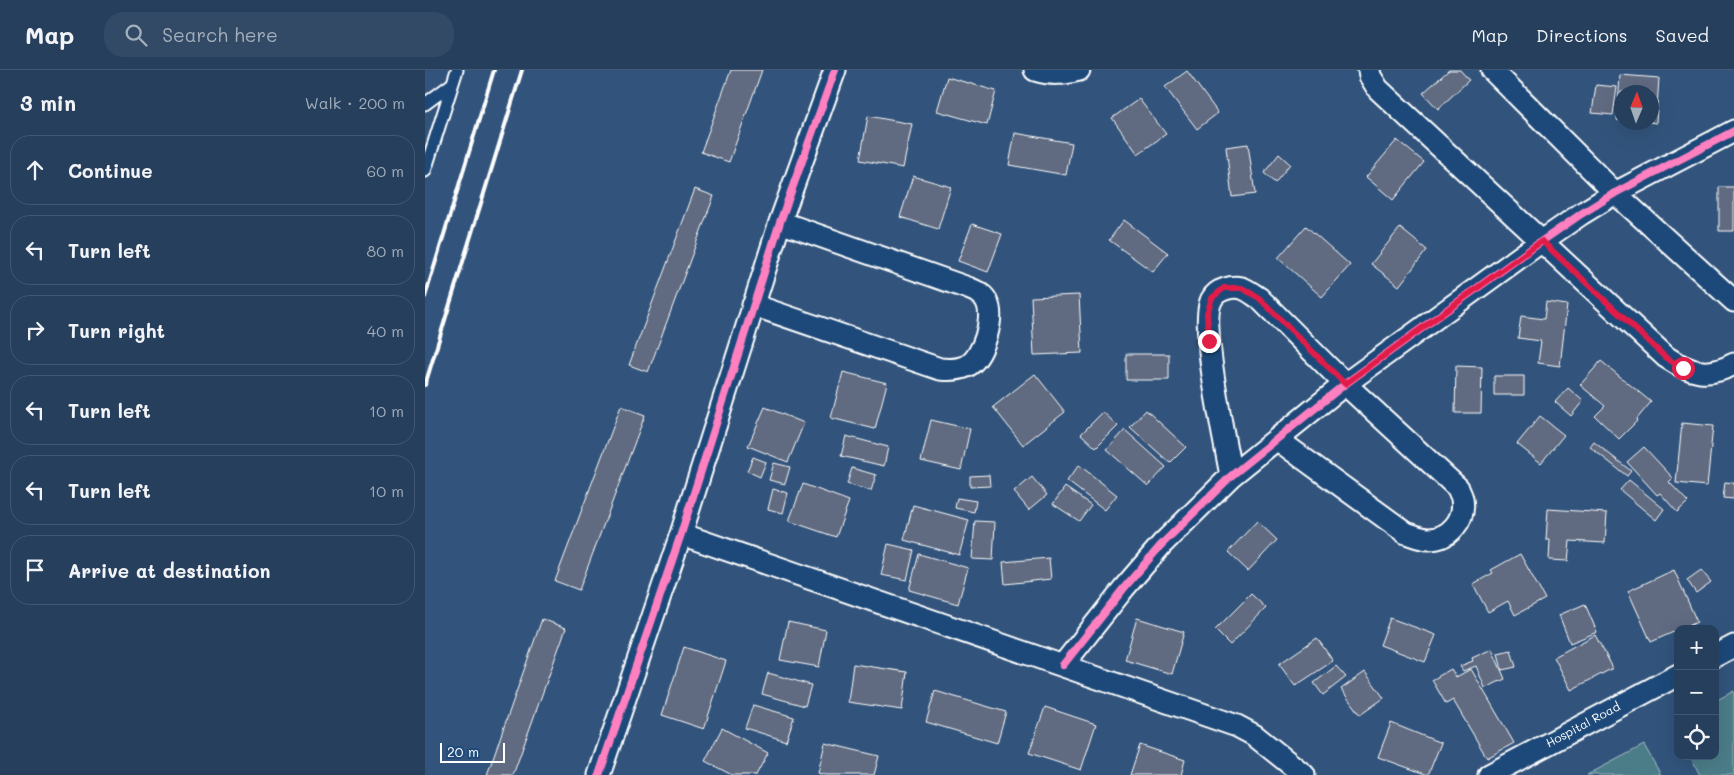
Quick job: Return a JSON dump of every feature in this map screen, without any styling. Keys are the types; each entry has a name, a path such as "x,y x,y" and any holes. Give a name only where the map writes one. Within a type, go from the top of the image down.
{"street":[{"path":"599,775 681,534 780,222 835,70"},
{"path":"1035,70 1048,74 1063,74 1079,70"},
{"path":"1369,70 1370,76 1378,89 1666,358 1683,368 1701,372 1721,371 1734,364"},
{"path":"1492,70 1615,193 1734,300"},
{"path":"1063,666 1143,565 1162,544 1231,476 1345,384 1542,241 1615,193 1734,130"},
{"path":"753,304 940,369 955,370 968,365 978,356 984,342 990,311 987,301 981,294 780,222"},
{"path":"1231,476 1209,341 1207,313 1212,298 1224,288 1242,288 1259,298 1345,384 1457,488 1463,500 1461,516 1454,529 1442,538 1426,539 1406,532 1277,440"},
{"path":"681,534 1237,726 1254,735 1305,775"},
{"path":"1719,654 1734,646"},
{"name":"Hospital Road","path":"1489,775 1674,677"}],"lane":[{"path":"425,171 457,70"},
{"path":"425,104 452,84"}],"green space":[{"path":"1734,691 1734,775 1700,775 1692,760 1719,760 1719,699"},
{"path":"1644,745 1661,775 1587,775"}],"building":[{"path":"731,70 762,70 729,162 701,152"},
{"path":"1449,70 1460,70 1469,80 1438,109 1423,93"},
{"path":"1187,71 1218,113 1197,129 1165,87"},
{"path":"1620,75 1659,78 1659,85 1619,85"},
{"path":"947,77 996,91 987,125 937,111"},
{"path":"1596,85 1614,87 1613,115 1592,113"},
{"path":"1139,99 1166,134 1138,154 1112,118"},
{"path":"868,116 912,124 903,168 860,160"},
{"path":"1015,133 1072,143 1066,175 1009,165"},
{"path":"1397,140 1424,162 1393,200 1366,177"},
{"path":"1248,144 1255,194 1232,197 1226,147"},
{"path":"1279,154 1290,164 1275,183 1264,173"},
{"path":"913,176 951,187 938,229 900,217"},
{"path":"1719,187 1734,187 1734,231 1719,231"},
{"path":"695,189 714,196 648,372 629,365"},
{"path":"1124,220 1168,253 1153,272 1109,240"},
{"path":"972,224 1002,234 988,272 958,261"},
{"path":"1306,226 1350,265 1322,297 1278,258"},
{"path":"1400,228 1427,250 1399,286 1371,264"},
{"path":"1079,295 1082,353 1034,355 1031,297"},
{"path":"1546,302 1567,305 1560,366 1538,363 1541,341 1518,338 1521,316 1544,319"},
{"path":"1126,354 1169,354 1169,380 1126,380"},
{"path":"1601,361 1651,402 1637,421 1619,439 1595,416 1605,406 1580,385"},
{"path":"1456,366 1482,367 1481,413 1455,413"},
{"path":"843,372 887,383 875,429 831,418"},
{"path":"1035,374 1065,412 1023,445 993,407"},
{"path":"1494,376 1524,376 1524,395 1494,395"},
{"path":"1568,388 1583,401 1571,416 1555,402"},
{"path":"621,406 645,415 579,590 555,581"},
{"path":"765,407 804,423 788,462 748,446"},
{"path":"1146,410 1186,447 1170,463 1130,427"},
{"path":"1103,412 1118,426 1096,448 1081,434"},
{"path":"1540,416 1564,435 1541,463 1517,444"},
{"path":"931,420 970,429 961,470 921,461"},
{"path":"1682,423 1713,426 1707,486 1676,483"},
{"path":"1125,430 1166,467 1148,486 1107,450"},
{"path":"846,436 888,447 884,466 841,456"},
{"path":"1594,442 1631,471 1627,476 1590,447"},
{"path":"1644,447 1673,478 1669,482 1688,502 1677,512 1660,493 1657,495 1627,462"},
{"path":"753,457 766,462 760,477 747,471"},
{"path":"774,463 790,467 785,484 769,480"},
{"path":"1079,465 1117,495 1105,510 1067,481"},
{"path":"852,468 876,475 871,491 847,484"},
{"path":"989,475 990,486 970,487 970,476"},
{"path":"1032,477 1047,495 1029,510 1014,492"},
{"path":"1629,480 1664,509 1656,520 1620,490"},
{"path":"1725,482 1734,483 1734,499 1723,498"},
{"path":"803,484 849,501 836,537 789,521"},
{"path":"1065,487 1091,505 1079,521 1053,504"},
{"path":"773,489 788,493 783,513 768,509"},
{"path":"957,498 976,501 974,512 955,508"},
{"path":"913,505 969,520 959,555 904,540"},
{"path":"1548,509 1607,513 1605,543 1570,541 1568,561 1549,560 1550,540 1546,540"},
{"path":"975,521 995,522 993,560 972,559"},
{"path":"1257,521 1277,540 1248,571 1228,552"},
{"path":"888,544 914,550 907,580 881,575"},
{"path":"919,554 968,568 958,604 909,590"},
{"path":"1520,554 1545,599 1515,615 1508,601 1488,612 1473,584 1493,573 1491,570"},
{"path":"1049,558 1051,579 1005,584 1003,562"},
{"path":"1674,570 1697,622 1691,625 1674,625 1674,632 1651,642 1628,591"},
{"path":"1701,570 1711,582 1696,593 1687,580"},
{"path":"1251,594 1266,608 1230,645 1215,630"},
{"path":"1585,604 1597,632 1570,643 1559,615"},
{"path":"1137,618 1184,632 1172,674 1125,660"},
{"path":"1390,618 1436,635 1425,662 1380,645"},
{"path":"542,619 566,628 513,775 487,775"},
{"path":"788,622 826,630 819,667 780,660"},
{"path":"1595,635 1613,668 1571,690 1554,657"},
{"path":"1317,638 1333,661 1295,686 1279,664"},
{"path":"684,647 726,661 704,729 662,715"},
{"path":"1492,649 1505,679 1485,688 1476,666 1463,671 1460,666 1473,661 1472,658"},
{"path":"1511,650 1516,667 1502,670 1498,653"},
{"path":"853,664 907,672 902,710 848,702"},
{"path":"1336,666 1346,677 1323,695 1314,683"},
{"path":"1451,669 1456,677 1471,669 1514,743 1487,758 1453,700 1446,704 1432,680"},
{"path":"1365,672 1384,698 1360,715 1341,689"},
{"path":"768,673 811,685 805,706 762,694"},
{"path":"935,691 1006,712 997,743 926,722"},
{"path":"753,705 794,717 786,741 745,728"},
{"path":"1045,707 1096,724 1081,770 1029,753"},
{"path":"1391,723 1441,743 1428,775 1378,757"},
{"path":"722,728 768,753 756,775 732,775 705,761"},
{"path":"825,743 879,756 874,775 825,775 818,773"},
{"path":"1140,745 1185,760 1181,775 1130,775"}],"railway":[{"path":"425,297 494,70"},
{"path":"425,385 522,70"}],"cycle path":[{"path":"599,775 681,534 780,222 835,70"},
{"path":"1063,665 1124,588 1162,544 1231,476 1345,384 1581,214 1615,193 1734,131"}],"route":[{"path":"1209,341 1207,313 1212,298 1224,288 1242,288 1259,298 1345,384 1542,241 1666,358 1683,368"}]}
